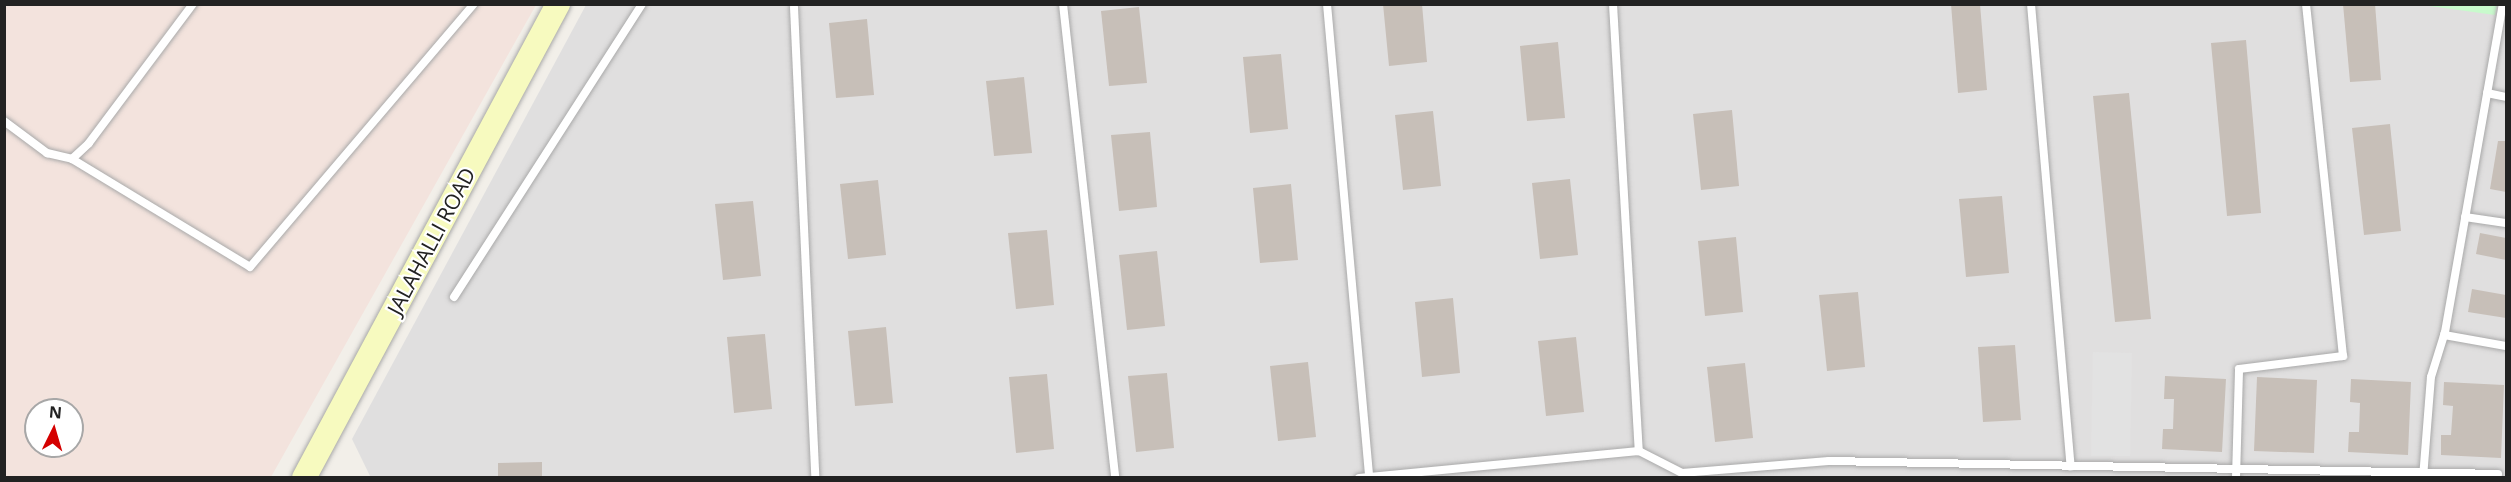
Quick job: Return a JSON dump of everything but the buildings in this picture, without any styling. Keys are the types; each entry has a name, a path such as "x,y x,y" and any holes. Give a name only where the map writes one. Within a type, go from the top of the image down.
{"main road":[{"name":"JALAHALLI ROAD","path":"304,477 558,4"}],"lane":[{"path":"72,159 89,143 193,4"},
{"path":"4,121 47,153 72,159 250,267 474,4"},
{"path":"454,297 642,4"},
{"path":"1064,4 1115,477"},
{"path":"1327,4 1370,477"},
{"path":"1613,4 1639,451"},
{"path":"2031,4 2071,466"},
{"path":"2236,473 2239,369 2343,356 2306,4"},
{"path":"2423,474 2432,377 2444,335 2503,4"},
{"path":"794,7 815,477"},
{"path":"2487,93 2506,97"},
{"path":"2465,217 2506,223"},
{"path":"2444,335 2506,346"},
{"path":"1359,477 1639,451 1682,473 1829,461 2071,466 2236,473 2498,474"}],"shaded area":[{"path":"4,5 536,5 271,477 5,477"},
{"path":"586,5 2506,5 2506,477 371,478 352,439"},
{"path":"2093,352 2132,353 2130,456 2091,456"}],"green space":[{"path":"2422,4 2497,5 2495,15"}]}
